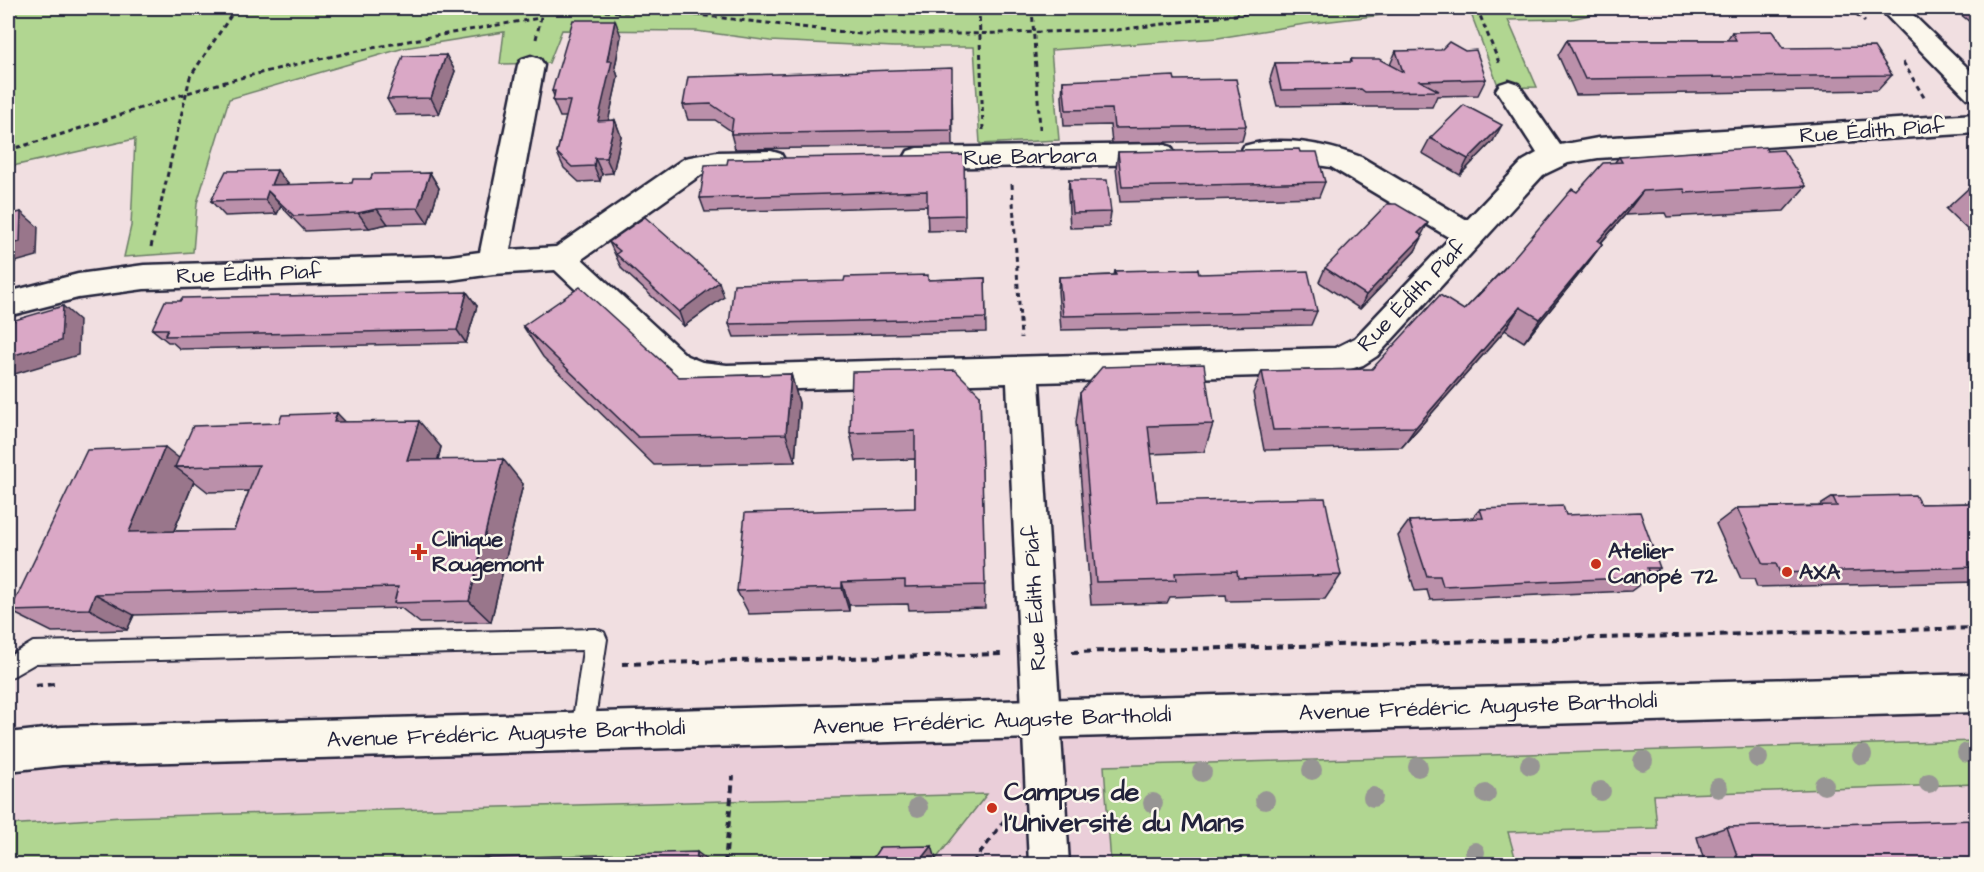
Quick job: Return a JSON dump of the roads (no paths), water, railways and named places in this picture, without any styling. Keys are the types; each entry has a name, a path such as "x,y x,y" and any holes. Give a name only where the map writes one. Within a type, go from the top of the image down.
{"street":[{"path":"1892,8 1977,91"},
{"path":"493,262 531,64"},
{"path":"1509,90 1553,156"},
{"name":"Rue Édith Piaf","path":"8,304 78,286 144,277 450,268 493,262 562,258 676,365 699,375 727,378 1335,361 1352,356 1366,347 1533,168 1553,156 1572,150 1598,148 1963,125"},
{"path":"1230,153 1312,152 1334,157 1351,164 1470,236"},
{"name":"Rue Barbara","path":"891,159 1183,154"},
{"path":"562,258 695,165 717,162 798,160"},
{"name":"Rue Édith Piaf","path":"1022,369 1049,864"},
{"name":"Avenue Frédéric Auguste Bartholdi","path":"8,752 62,746 1977,693"}],"lane":[{"path":"8,669 33,652 596,639 582,732"}],"place":[{"name":"Clinique Rougemont","path":"419,552"},
{"name":"Atelier Canopé 72","path":"1596,564"},
{"name":"AXA","path":"1787,572"},
{"name":"Campus de l'Université du Mans","path":"992,808"}]}
